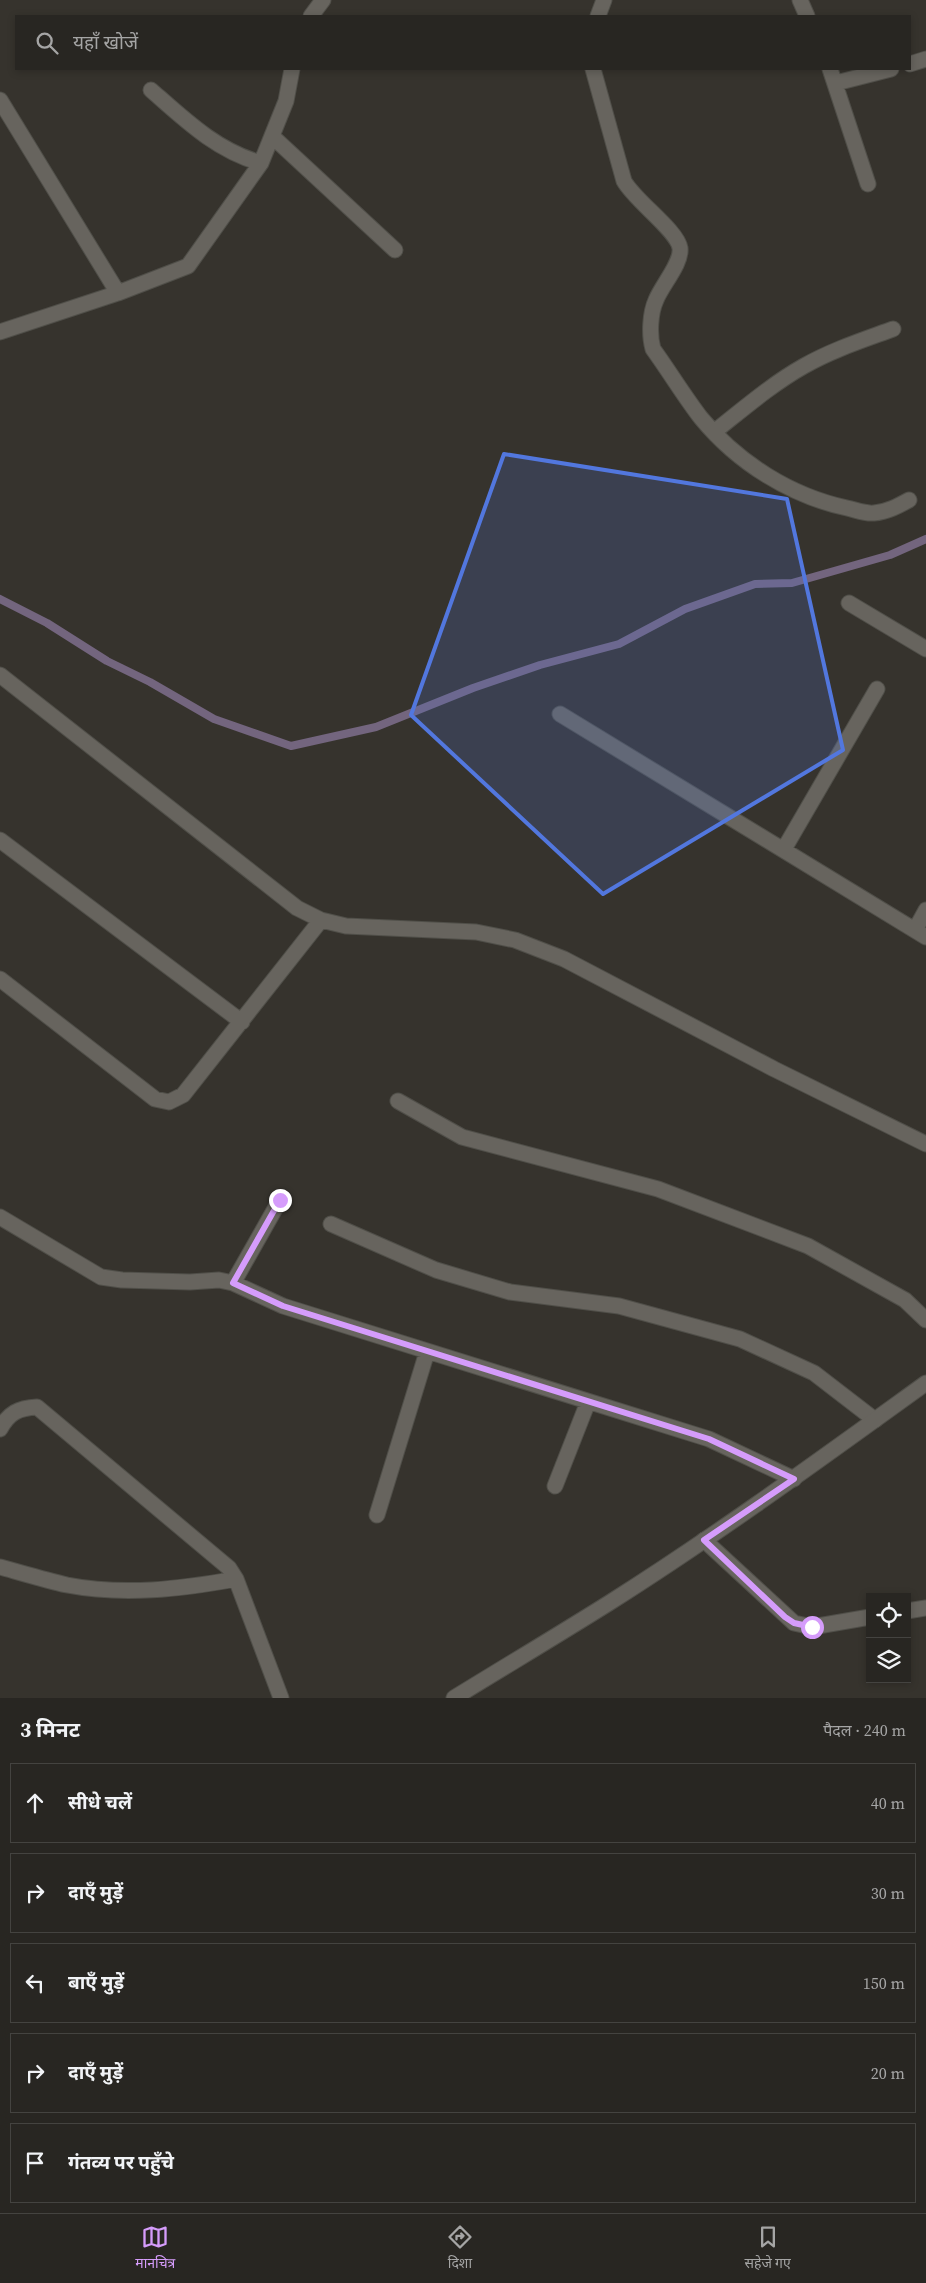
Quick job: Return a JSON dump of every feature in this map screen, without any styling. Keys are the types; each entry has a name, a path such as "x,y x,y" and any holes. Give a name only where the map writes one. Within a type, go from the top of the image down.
{"street":[{"path":"312,15 323,0"},
{"path":"598,15 604,0"},
{"path":"800,0 807,15"},
{"path":"911,64 926,60"},
{"path":"0,332 118,293 188,266 261,163 286,101 292,70"},
{"path":"593,70 624,181 630,192 676,238 680,248 680,258 652,309 651,340 653,349 701,417 714,432 742,456 780,484 802,494 836,506 872,513 896,508 909,500"},
{"path":"830,70 868,184"},
{"path":"836,83 886,70"},
{"path":"152,90 196,130 241,158 261,163"},
{"path":"0,100 118,293"},
{"path":"273,137 395,250"},
{"path":"714,432 776,384 803,366 833,351 893,329"},
{"path":"849,603 926,649"},
{"path":"0,675 298,908 321,920 346,926 476,932 514,940 564,959 774,1069 926,1144"},
{"path":"784,849 877,689"},
{"path":"560,714 920,933 926,910"},
{"path":"0,840 242,1022"},
{"path":"0,979 155,1099 168,1102 183,1095 321,920"},
{"path":"398,1100 462,1137 658,1190 808,1246 906,1300 926,1320"},
{"path":"233,1283 280,1200"},
{"path":"0,1217 101,1277 122,1280 190,1282 219,1280 233,1283 283,1306 709,1439 794,1479"},
{"path":"331,1224 436,1270 510,1292 619,1306 740,1340 814,1373 875,1420"},
{"path":"377,1515 427,1352"},
{"path":"454,1698 610,1602 704,1540 794,1479 926,1383"},
{"path":"556,1486 588,1402"},
{"path":"0,1428 6,1418 15,1411 36,1408 221,1561 236,1579 281,1698"},
{"path":"704,1540 794,1623 812,1627 866,1618"},
{"path":"0,1567 68,1585 130,1591 187,1588 236,1579"},
{"path":"911,1610 926,1608"}],"highlighted area":[{"path":"504,454 787,499 843,750 603,894 411,715"}],"waterway":[{"path":"0,599 47,623 107,661 150,682 214,719 291,746 376,727 473,688 540,665 619,644 685,609 755,584 792,583 890,555 926,539"}],"route":[{"path":"280,1200 233,1283 283,1306 709,1439 794,1479 704,1540 785,1617 802,1626 812,1627"}]}
